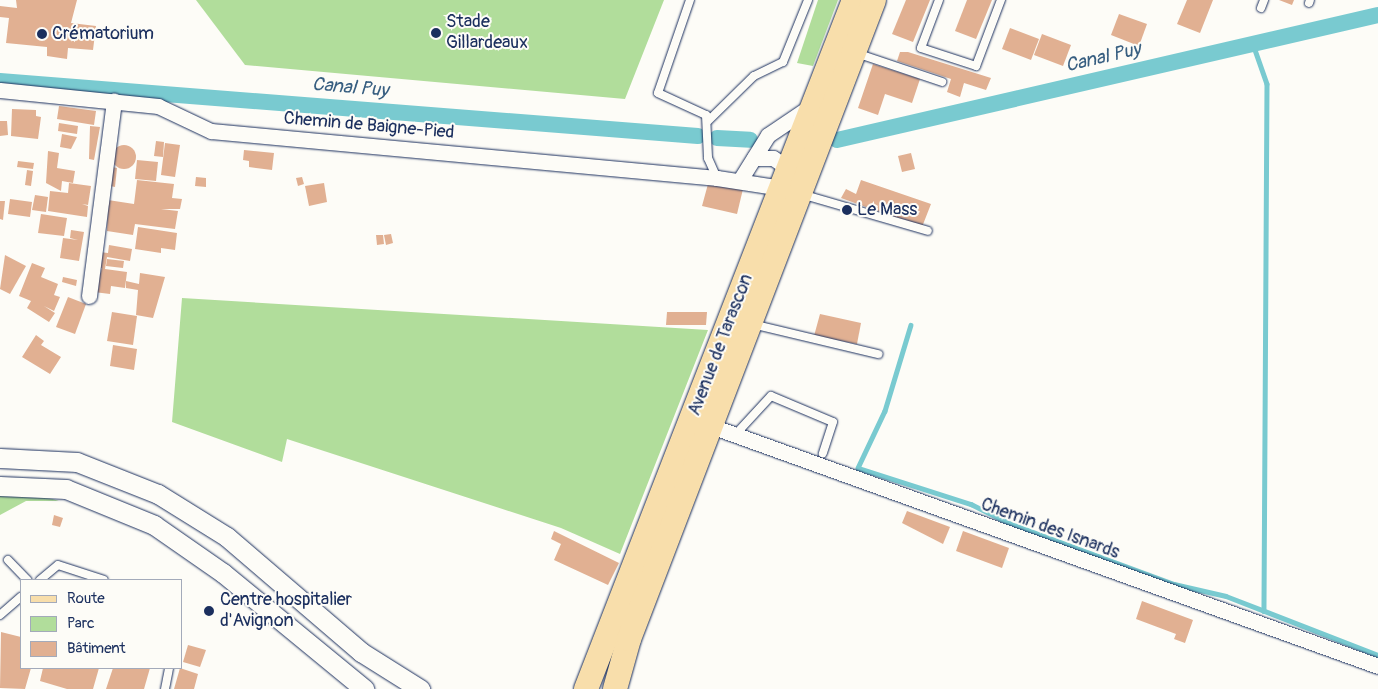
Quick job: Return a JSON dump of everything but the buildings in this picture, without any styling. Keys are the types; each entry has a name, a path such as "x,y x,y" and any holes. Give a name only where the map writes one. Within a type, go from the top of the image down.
{"main road":[{"name":"Avenue de Tarascon","path":"615,689 629,639 750,324 795,182 815,102 854,0"},
{"name":"Avenue de Tarascon","path":"586,689 795,182 854,52 874,0"}],"street":[{"name":"Chemin de Baigne-Pied","path":"0,90 158,106 211,131 717,178 795,182"},
{"path":"89,296 114,101"},
{"path":"740,180 768,135 815,102"},
{"path":"754,158 773,158 795,182"},
{"name":"Chemin des Isnards","path":"710,426 1378,666"},
{"path":"0,458 77,462 158,494 227,536 361,652 420,689"},
{"path":"0,486 66,489 154,524 223,573 364,689"}],"lane":[{"path":"690,0 658,88 664,99 701,111 708,121 708,158 717,178"},
{"path":"708,121 754,76 783,62 808,0"},
{"path":"939,0 920,48 976,66 1001,0"},
{"path":"854,52 942,82"},
{"path":"795,182 928,231"},
{"path":"750,324 878,354"},
{"path":"735,435 771,396 834,422 823,453"},
{"path":"8,560 26,579"},
{"path":"41,579 58,565 101,579"},
{"path":"0,615 20,597"},
{"path":"165,689 169,669"}],"green space":[{"name":"Stade Gillardeaux","path":"196,0 664,0 625,99 245,65"},
{"path":"818,0 838,0 813,66 797,63"},
{"path":"182,298 708,330 620,554 561,528 287,439 282,462 172,422"},
{"path":"0,494 46,497 59,501 26,501 0,515"}],"waterway":[{"name":"Canal Puy","path":"837,140 1378,15"},
{"path":"1253,44 1267,84 1264,611"},
{"name":"Canal Puy","path":"0,81 698,136"},
{"name":"Canal Puy","path":"717,138 750,140"},
{"path":"911,325 885,411 858,468 971,504 1011,524 1174,584 1226,596 1378,655"}],"place":[{"name":"Stade Gillardeaux","path":"436,33"},
{"name":"Crématorium","path":"42,34"},
{"name":"Le Mass","path":"847,210"},
{"name":"Centre hospitalier d'Avignon","path":"209,611"}]}
